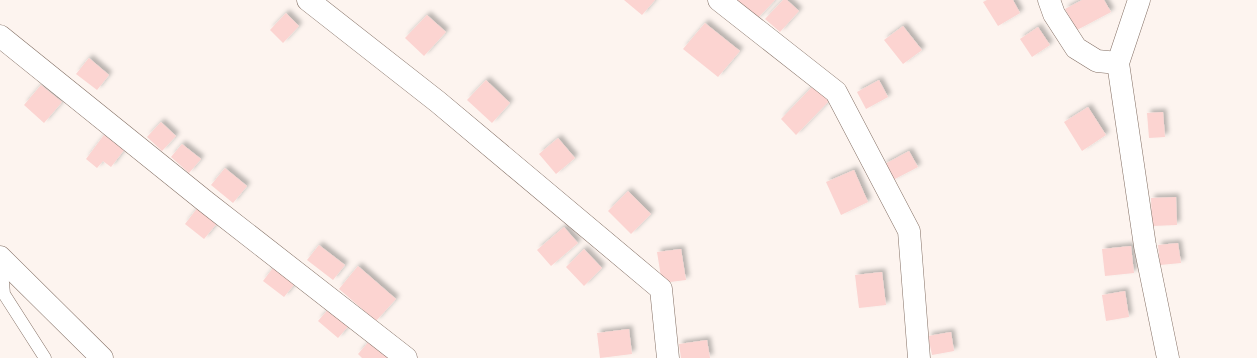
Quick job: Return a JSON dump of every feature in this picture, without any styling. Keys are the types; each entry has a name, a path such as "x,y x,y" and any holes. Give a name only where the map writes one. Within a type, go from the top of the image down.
{"street":[{"path":"308,0 438,102 661,289 668,358"},
{"path":"719,0 836,92 909,231 919,358"},
{"path":"1049,0 1054,14 1076,48 1097,61 1118,63"},
{"path":"1139,0 1118,63 1145,246 1168,358"},
{"path":"0,36 206,202 406,358"},
{"path":"0,257 102,358"}],"lane":[{"path":"0,257 4,294 45,358"}],"building":[{"path":"624,0 655,0 642,15"},
{"path":"735,0 775,0 756,20"},
{"path":"783,0 787,0 799,11 780,32 765,19"},
{"path":"987,0 1013,0 1020,13 998,26 983,2"},
{"path":"1082,0 1104,0 1111,12 1077,30 1065,9"},
{"path":"286,13 299,26 283,43 270,30"},
{"path":"427,15 446,32 424,56 405,38"},
{"path":"705,23 740,51 718,77 683,49"},
{"path":"903,26 922,50 903,64 884,40"},
{"path":"1038,27 1050,45 1032,57 1020,39"},
{"path":"89,58 109,75 97,90 76,74"},
{"path":"486,80 510,103 492,123 467,100"},
{"path":"879,80 888,97 866,109 857,92"},
{"path":"41,85 62,102 44,123 24,105"},
{"path":"813,86 829,101 796,135 781,119"},
{"path":"1088,107 1106,135 1082,151 1064,122"},
{"path":"1163,112 1165,137 1149,138 1147,113"},
{"path":"161,122 176,136 162,151 147,137"},
{"path":"104,135 124,150 111,167 103,161 97,168 86,159"},
{"path":"558,138 575,158 556,174 539,154"},
{"path":"182,144 201,159 189,173 171,157"},
{"path":"909,151 918,167 891,181 883,165"},
{"path":"225,168 247,186 233,203 211,185"},
{"path":"854,170 868,202 841,215 826,182"},
{"path":"628,191 651,214 631,234 608,211"},
{"path":"1176,197 1177,225 1152,226 1151,198"},
{"path":"199,206 218,222 204,239 185,224"},
{"path":"564,227 578,243 551,266 537,250"},
{"path":"1178,243 1181,263 1160,265 1158,245"},
{"path":"319,245 345,265 333,280 307,260"},
{"path":"1131,246 1134,273 1105,276 1102,249"},
{"path":"584,249 602,268 584,286 566,267"},
{"path":"681,249 686,280 662,283 657,252"},
{"path":"276,264 297,281 284,297 263,281"},
{"path":"358,266 396,299 376,321 339,289"},
{"path":"882,272 886,305 859,308 855,275"},
{"path":"1125,291 1129,317 1106,321 1102,295"},
{"path":"332,305 352,322 338,338 318,321"},
{"path":"629,329 632,354 600,358 597,333"},
{"path":"951,332 954,351 932,355 928,336"},
{"path":"371,339 392,358 362,358 358,354"},
{"path":"707,340 710,358 681,358 679,344"}]}
